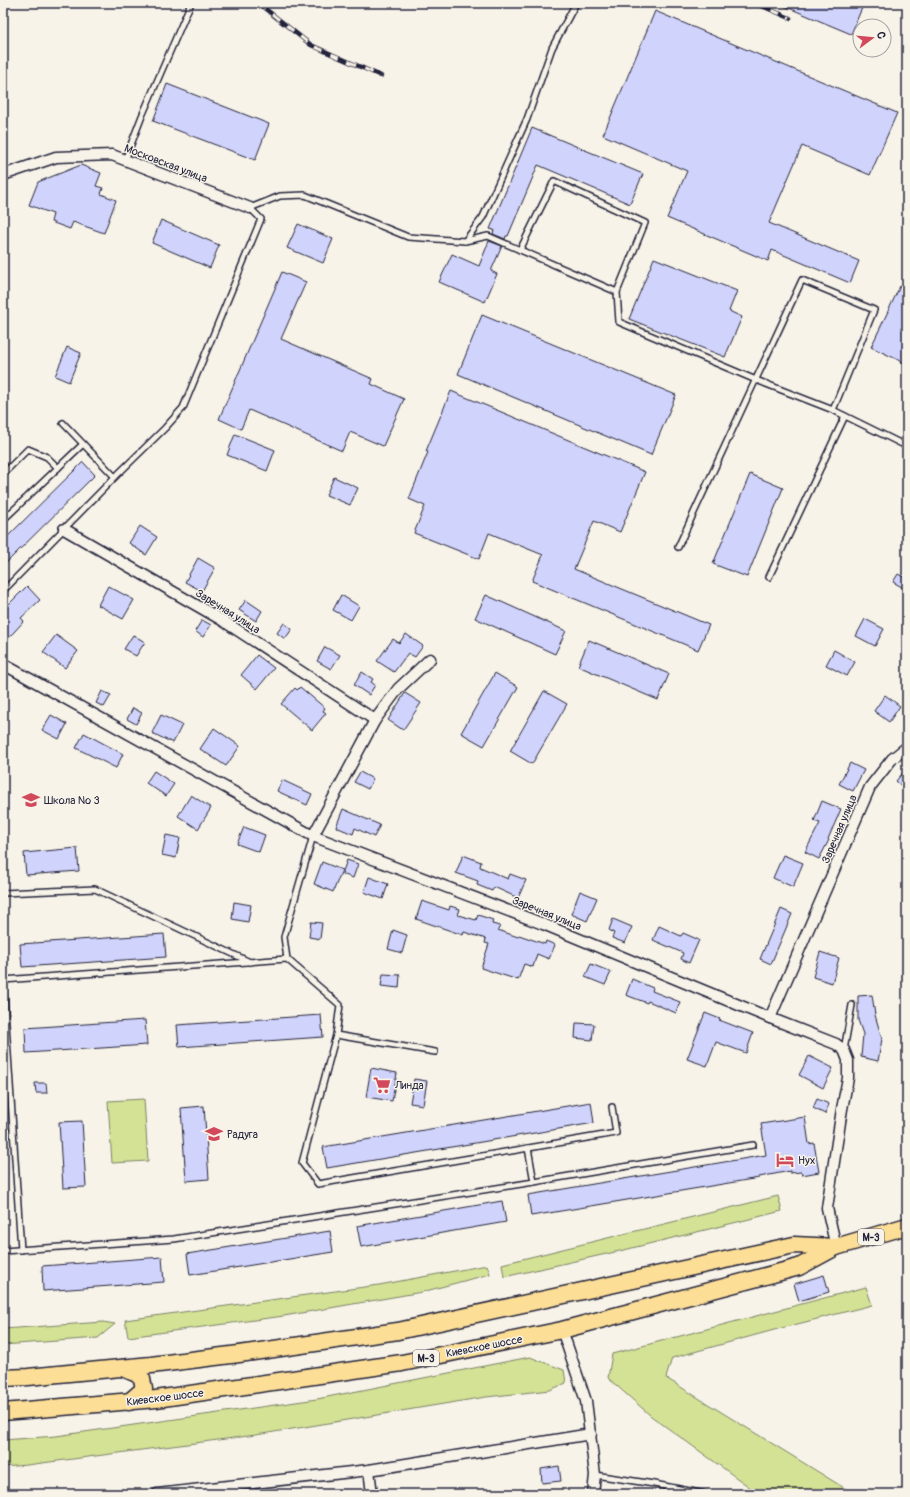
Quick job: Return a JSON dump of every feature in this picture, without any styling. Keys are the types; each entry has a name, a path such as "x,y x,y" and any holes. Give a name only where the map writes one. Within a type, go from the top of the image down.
{"highway":[{"name":"Киевское шоссе","path":"3,1412 156,1399 402,1363 562,1330 799,1267 836,1247 907,1226"},
{"name":"Киевское шоссе","path":"3,1378 122,1368 239,1354 398,1331 794,1245 836,1247"},
{"path":"122,1368 137,1374 142,1378 144,1389 129,1402"}],"street":[{"name":"Московская улица","path":"3,175 56,157 112,155 250,208"},
{"name":"Заречная улица","path":"64,529 222,620 375,720"},
{"path":"313,836 375,720 398,688 430,659"},
{"name":"Заречная улица","path":"3,664 313,836 543,924 836,1044 844,1050"},
{"name":"Заречная улица","path":"770,1018 870,787 892,759 907,747"},
{"path":"836,1247 826,1208 848,1078 848,1060 844,1050"},
{"path":"562,1330 586,1401 595,1475 593,1494"},
{"path":"157,1494 204,1491 369,1470 591,1434"},
{"path":"369,1470 372,1494"}],"lane":[{"path":"125,160 142,116 191,3"},
{"path":"465,241 483,217 527,118 552,48 576,3"},
{"path":"520,250 554,181 645,223 617,292 620,322 756,380 833,410 904,445 907,439"},
{"path":"3,591 183,408 261,219 250,208 280,196 305,194 408,237 465,241 488,236 617,292"},
{"path":"678,547 802,280 874,310 833,410"},
{"path":"769,577 845,416"},
{"path":"63,423 115,477"},
{"path":"3,520 83,444"},
{"path":"3,474 28,449 47,456 58,468"},
{"path":"313,836 284,936 287,960 340,1005 336,1035 302,1163 318,1184 616,1133 612,1107"},
{"path":"3,894 95,889 252,963"},
{"path":"21,1250 6,1066 3,979 287,960"},
{"path":"844,1050 852,1005"},
{"path":"336,1035 435,1052"},
{"path":"3,1251 174,1239 534,1182 753,1145"},
{"path":"528,1148 534,1182"},
{"path":"595,1475 705,1494"}],"green space":[{"path":"144,1099 148,1161 112,1163 108,1101"},
{"path":"778,1196 782,1211 624,1250 504,1277 502,1264"},
{"path":"487,1265 490,1274 422,1292 284,1316 128,1337 125,1320 379,1285"},
{"path":"866,1287 872,1305 672,1358 666,1378 854,1494 759,1494 651,1416 608,1378 612,1354"},
{"path":"103,1322 115,1324 98,1338 3,1345 3,1329"},
{"path":"530,1357 564,1370 566,1383 550,1390 486,1397 256,1435 3,1467 3,1440 56,1436 317,1399"}],"building":[{"path":"777,3 864,3 858,18 852,18 851,34"},
{"path":"655,11 897,113 870,175 802,146 769,223 859,261 850,283 772,250 768,261 667,218 687,171 603,135"},
{"path":"167,84 269,124 255,160 153,121"},
{"path":"532,128 643,174 630,204 538,165 508,236 506,236 505,239 493,234 494,230 490,229"},
{"path":"81,165 101,173 96,186 103,188 101,194 116,200 104,233 73,222 70,229 51,222 53,214 29,205 38,182"},
{"path":"161,220 219,245 210,268 152,243"},
{"path":"298,224 333,239 323,263 287,248"},
{"path":"489,241 502,246 491,271 497,274 485,302 439,282 452,254 479,266"},
{"path":"654,258 737,291 729,311 742,317 725,357 629,319"},
{"path":"282,272 306,282 281,339 373,379 371,384 404,399 383,446 350,432 342,451 249,410 241,429 219,419"},
{"path":"900,286 907,290 907,364 871,347"},
{"path":"482,315 676,395 651,455 458,374"},
{"path":"67,347 81,353 69,382 55,376"},
{"path":"451,391 645,472 620,532 594,521 574,569 709,625 698,650 532,581 543,555 489,533 479,559 414,533 425,506 409,499 428,452 426,451"},
{"path":"235,434 275,450 267,471 227,455"},
{"path":"83,462 95,475 3,566 3,541"},
{"path":"750,474 783,488 747,577 713,564"},
{"path":"334,477 358,488 350,505 326,495"},
{"path":"140,526 157,537 146,555 129,543"},
{"path":"198,558 215,568 202,591 185,582"},
{"path":"898,574 907,579 907,590 893,582"},
{"path":"27,586 40,600 21,618 24,621 3,644 3,610"},
{"path":"108,586 134,600 123,619 98,605"},
{"path":"341,595 359,606 351,620 333,610"},
{"path":"486,595 566,631 555,654 475,618"},
{"path":"246,600 262,611 256,621 239,610"},
{"path":"865,619 884,629 875,646 856,636"},
{"path":"202,620 211,625 203,637 195,631"},
{"path":"284,623 292,629 285,639 277,633"},
{"path":"406,634 423,646 415,657 408,653 394,672 377,661 393,639 399,643"},
{"path":"56,635 78,651 65,668 43,652"},
{"path":"133,635 145,642 136,656 124,649"},
{"path":"589,640 669,674 658,700 578,666"},
{"path":"325,647 340,655 331,669 317,661"},
{"path":"834,650 855,662 847,676 826,665"},
{"path":"257,655 274,668 257,689 241,675"},
{"path":"362,672 373,679 371,682 375,685 369,695 354,685"},
{"path":"495,673 518,687 484,746 461,733"},
{"path":"300,687 325,708 323,711 326,713 312,730 281,704 295,688 297,690"},
{"path":"102,691 111,695 104,707 96,703"},
{"path":"544,691 567,704 532,764 510,751"},
{"path":"405,693 421,703 403,730 388,720"},
{"path":"885,695 900,706 889,722 874,711"},
{"path":"133,708 142,713 136,724 127,719"},
{"path":"51,715 67,724 59,739 42,730"},
{"path":"161,715 182,725 173,743 152,733"},
{"path":"214,728 240,746 226,766 200,749"},
{"path":"84,733 123,754 116,768 76,748"},
{"path":"850,763 864,770 853,791 839,784"},
{"path":"907,768 907,791 896,781"},
{"path":"154,771 174,784 166,796 146,783"},
{"path":"360,772 373,779 368,789 354,782"},
{"path":"282,780 312,794 307,805 277,791"},
{"path":"191,795 211,808 198,829 178,816"},
{"path":"822,801 841,809 828,839 829,840 819,859 805,852 820,823 814,821"},
{"path":"343,809 380,825 374,837 355,828 353,834 336,827"},
{"path":"244,827 265,835 259,852 237,844"},
{"path":"166,835 180,838 176,858 162,855"},
{"path":"77,848 79,871 26,875 24,853"},
{"path":"463,855 481,862 480,867 508,879 510,874 526,880 518,898 494,887 492,891 477,885 478,881 456,873"},
{"path":"783,855 803,863 793,887 773,878"},
{"path":"347,860 358,864 353,878 342,874"},
{"path":"322,862 342,870 333,892 314,884"},
{"path":"369,877 388,884 383,899 364,892"},
{"path":"580,891 597,898 587,921 571,914"},
{"path":"422,901 449,910 450,906 460,909 458,915 476,920 478,915 493,920 492,924 500,926 498,930 518,937 519,935 545,944 546,941 555,945 549,959 537,954 533,967 524,964 518,980 481,968 489,944 485,943 486,939 464,932 463,935 416,919"},
{"path":"234,902 251,905 248,922 232,919"},
{"path":"781,909 792,914 771,964 760,959"},
{"path":"613,919 632,927 625,943 612,938 614,933 609,930"},
{"path":"311,922 322,923 320,939 309,937"},
{"path":"659,926 681,936 683,933 699,940 689,963 681,959 683,953 653,940"},
{"path":"393,930 407,935 402,953 388,949"},
{"path":"164,934 166,957 22,967 20,944"},
{"path":"820,952 839,958 832,983 813,977"},
{"path":"591,964 611,972 605,985 585,977"},
{"path":"383,974 400,975 399,988 381,986"},
{"path":"632,979 653,988 652,991 680,1002 676,1013 648,1001 647,1003 626,995"},
{"path":"872,995 875,1015 882,1039 878,1061 861,1057 863,1034 858,1020 858,996"},
{"path":"705,1013 753,1033 746,1053 716,1042 707,1066 687,1059"},
{"path":"321,1015 323,1037 179,1047 177,1025"},
{"path":"145,1020 147,1045 26,1053 25,1028"},
{"path":"576,1023 594,1024 592,1040 575,1038"},
{"path":"809,1056 833,1068 823,1088 799,1075"},
{"name":"Линда","path":"371,1068 397,1073 392,1101 366,1097"},
{"path":"414,1079 427,1081 423,1105 410,1103"},
{"path":"35,1083 46,1083 47,1093 36,1093"},
{"path":"817,1099 829,1104 825,1114 813,1108"},
{"path":"591,1102 594,1123 327,1168 323,1147"},
{"path":"204,1106 209,1179 186,1181 181,1108"},
{"path":"805,1117 809,1144 814,1143 819,1172 802,1175 801,1172 790,1173 790,1171 759,1178 531,1216 528,1195 766,1155 761,1124"},
{"path":"82,1121 86,1187 63,1188 59,1122"},
{"path":"502,1201 506,1222 361,1247 357,1226"},
{"path":"330,1231 333,1252 190,1275 187,1254"},
{"path":"162,1257 164,1282 43,1291 42,1266"},
{"path":"824,1275 829,1292 799,1301 794,1284"},
{"path":"559,1466 561,1481 542,1483 541,1469"}],"railway":[{"path":"258,3 311,45 381,76"},
{"path":"755,3 790,18"}],"place":[{"name":"Школа № 3","path":"31,800"},
{"name":"Линда","path":"382,1085"},
{"name":"Радуга","path":"214,1134"},
{"name":"Нух","path":"785,1160"}]}
